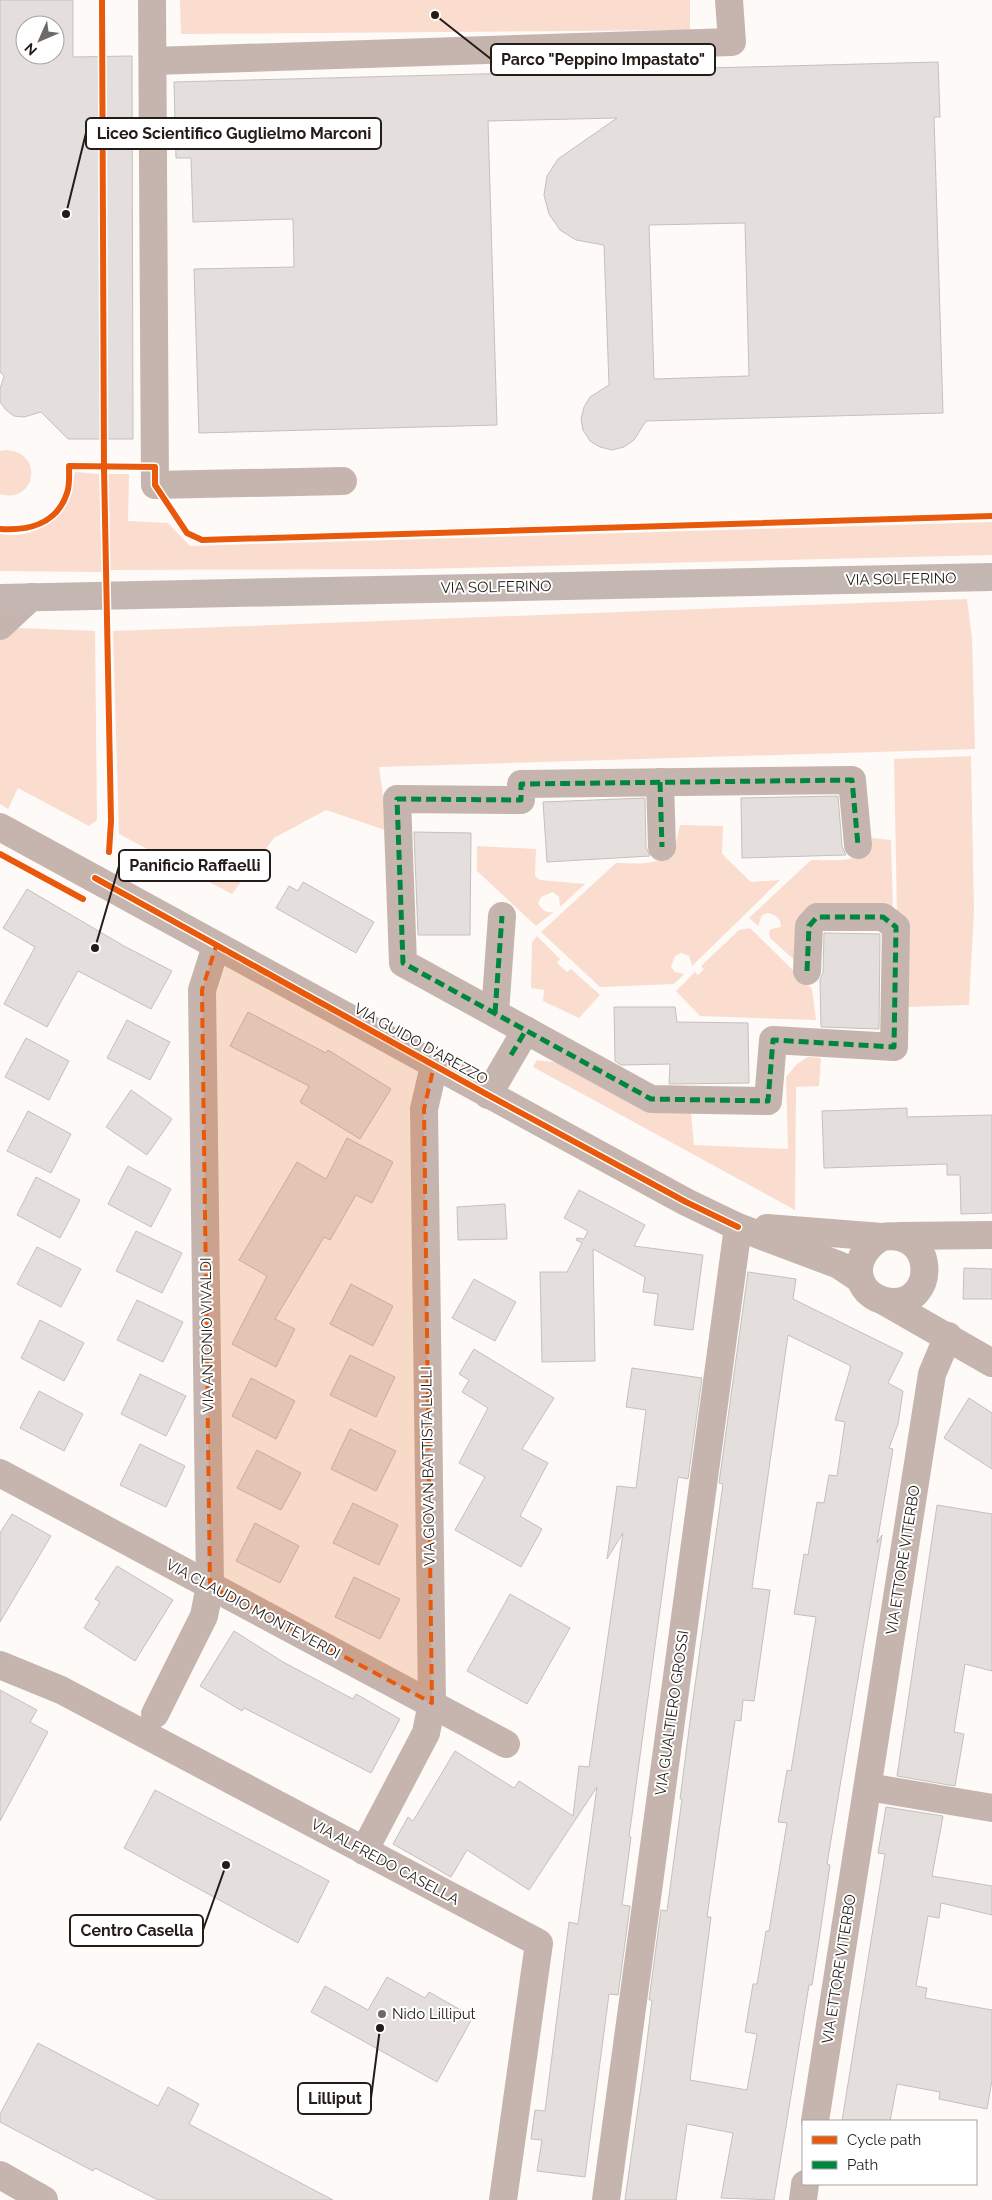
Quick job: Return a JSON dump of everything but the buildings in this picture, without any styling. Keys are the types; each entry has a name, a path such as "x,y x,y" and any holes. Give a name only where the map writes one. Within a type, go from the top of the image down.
{"main road":[{"name":"VIA SOLFERINO","path":"0,598 992,577"}],"street":[{"path":"152,0 155,486 343,482"},
{"path":"153,61 732,42 729,0"},
{"path":"0,626 31,598"},
{"path":"807,971 809,926 816,917 883,917 896,927 894,1047 774,1040 768,1101 651,1098 403,963 397,799 521,800 522,784 852,780 858,845"},
{"path":"660,782 662,847"},
{"name":"VIA GUIDO D'AREZZO","path":"0,827 434,1066 686,1202 738,1226 839,1265 860,1279"},
{"path":"495,1013 502,916"},
{"name":"VIA ANTONIO VIVALDI","path":"155,1714 204,1616 210,1586 202,990 216,946"},
{"path":"488,1095 526,1030"},
{"name":"VIA GIOVAN BATTISTA LULLI","path":"364,1852 426,1733 432,1703 424,1109 434,1066"},
{"path":"738,1226 890,1237 985,1235"},
{"name":"VIA GUALTIERO GROSSI","path":"606,2200 738,1226"},
{"path":"884,1301 897,1302 910,1297 919,1288 925,1271 942,1251 985,1235"},
{"path":"948,1336 928,1296 921,1253 912,1242 890,1237 870,1244 862,1254 859,1266 860,1279 873,1296 948,1336 992,1363"},
{"name":"VIA ETTORE VITERBO","path":"815,2120 932,1374 948,1336"},
{"name":"VIA CLAUDIO MONTEVERDI","path":"0,1473 506,1744"},
{"name":"VIA ALFREDO CASELLA","path":"0,1665 61,1690 539,1943 503,2200"},
{"path":"868,1787 992,1808"},
{"path":"0,2175 44,2200"},
{"path":"803,2200 805,2185"}],"highlighted area":[{"path":"216,946 434,1066 424,1109 432,1703 210,1586 202,990"}],"shaded area":[{"path":"180,0 690,0 690,30 181,34"},
{"path":"5,450 18,453 26,459 30,467 31,476 28,485 22,492 12,495 0,494 0,451"},
{"path":"75,472 99,474 102,572 0,571 0,534 11,535 31,532 49,523 57,516 69,499"},
{"path":"108,474 129,474 128,521 168,523 190,546 992,522 992,555 417,569 109,570"},
{"path":"967,599 972,638 975,749 379,767 388,831 326,810 274,838 232,894 119,834 113,631"},
{"path":"19,628 95,631 97,820 89,826 18,788 8,809 0,804 0,640"},
{"path":"971,756 974,910 969,1005 907,1007 897,913 894,759"},
{"path":"680,825 723,826 722,854 751,882 780,880 692,966 689,956 681,953 675,956 671,967 675,972 684,974 674,984 600,987 541,932 616,863 653,862 674,851"},
{"path":"872,838 891,840 893,912 825,908 801,966 770,938 769,932 771,929 781,927 777,917 768,913 762,915 758,926 749,918 811,860 839,860 856,857 863,853"},
{"path":"477,846 536,849 535,876 540,880 585,884 560,907 559,897 553,892 541,897 538,903 541,908 544,911 554,912 536,926 477,871"},
{"path":"750,928 812,989 816,1020 700,1016 676,991 695,972 698,975 704,969 701,966 739,930"},
{"path":"537,936 560,959 557,963 567,972 571,969 600,995 579,1018 543,1001 544,990 531,988 532,942"},
{"path":"808,1057 821,1058 819,1086 796,1087 795,1210 533,1067 537,1060 560,1063 691,1112 694,1145 788,1149 786,1077 797,1064"}],"marked path":[{"path":"807,971 809,926 817,917 883,917 896,927 894,1047 773,1040 768,1101 651,1099 403,963 397,799 521,800 521,784 852,780 858,845"},
{"path":"660,782 662,847"},
{"path":"495,1013 502,916"},
{"path":"511,1055 526,1030"}],"cycle path":[{"path":"102,0 104,468 111,821 109,852"},
{"path":"0,529 31,527 49,519 62,504 68,490 69,466 155,467 155,485 187,533 202,540 992,516"},
{"path":"0,854 83,899"},
{"path":"95,878 488,1095 686,1202 738,1227"}],"place":[{"name":"Parco \"Peppino Impastato\"","path":"435,15"},
{"name":"Liceo Scientifico Guglielmo Marconi","path":"66,214"},
{"name":"Panificio Raffaelli","path":"95,948"},
{"name":"Centro Casella","path":"226,1865"},
{"name":"Nido Lilliput","path":"382,2014"},
{"name":"Lilliput","path":"380,2028"}]}
